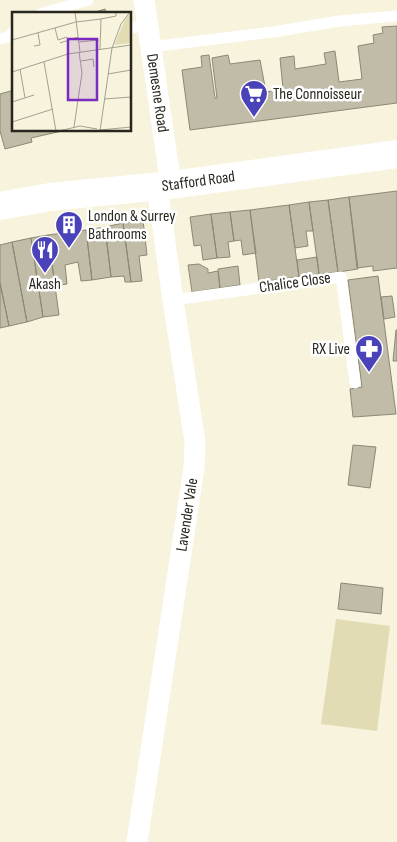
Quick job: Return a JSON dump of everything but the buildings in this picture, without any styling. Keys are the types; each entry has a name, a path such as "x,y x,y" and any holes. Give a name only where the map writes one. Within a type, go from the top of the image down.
{"main road":[{"name":"Stafford Road","path":"0,206 50,197 164,186 397,154"}],"street":[{"name":"Demesne Road","path":"144,0 139,26 150,47 155,73 164,186"},
{"name":"Lavender Vale","path":"137,842 194,462 194,442 173,300 164,186"}],"lane":[{"path":"47,12 88,0"},
{"path":"150,47 273,32 339,21 397,16"},
{"path":"0,39 10,36 12,33"},
{"name":"Chalice Close","path":"173,300 341,276 355,383"}],"shaded area":[{"path":"336,619 390,626 377,731 321,724"}],"place":[{"name":"The Connoisseur","path":"254,118"},
{"name":"London & Surrey Bathrooms","path":"69,249"},
{"name":"Akash","path":"45,274"},
{"name":"RX Live","path":"369,373"}]}
